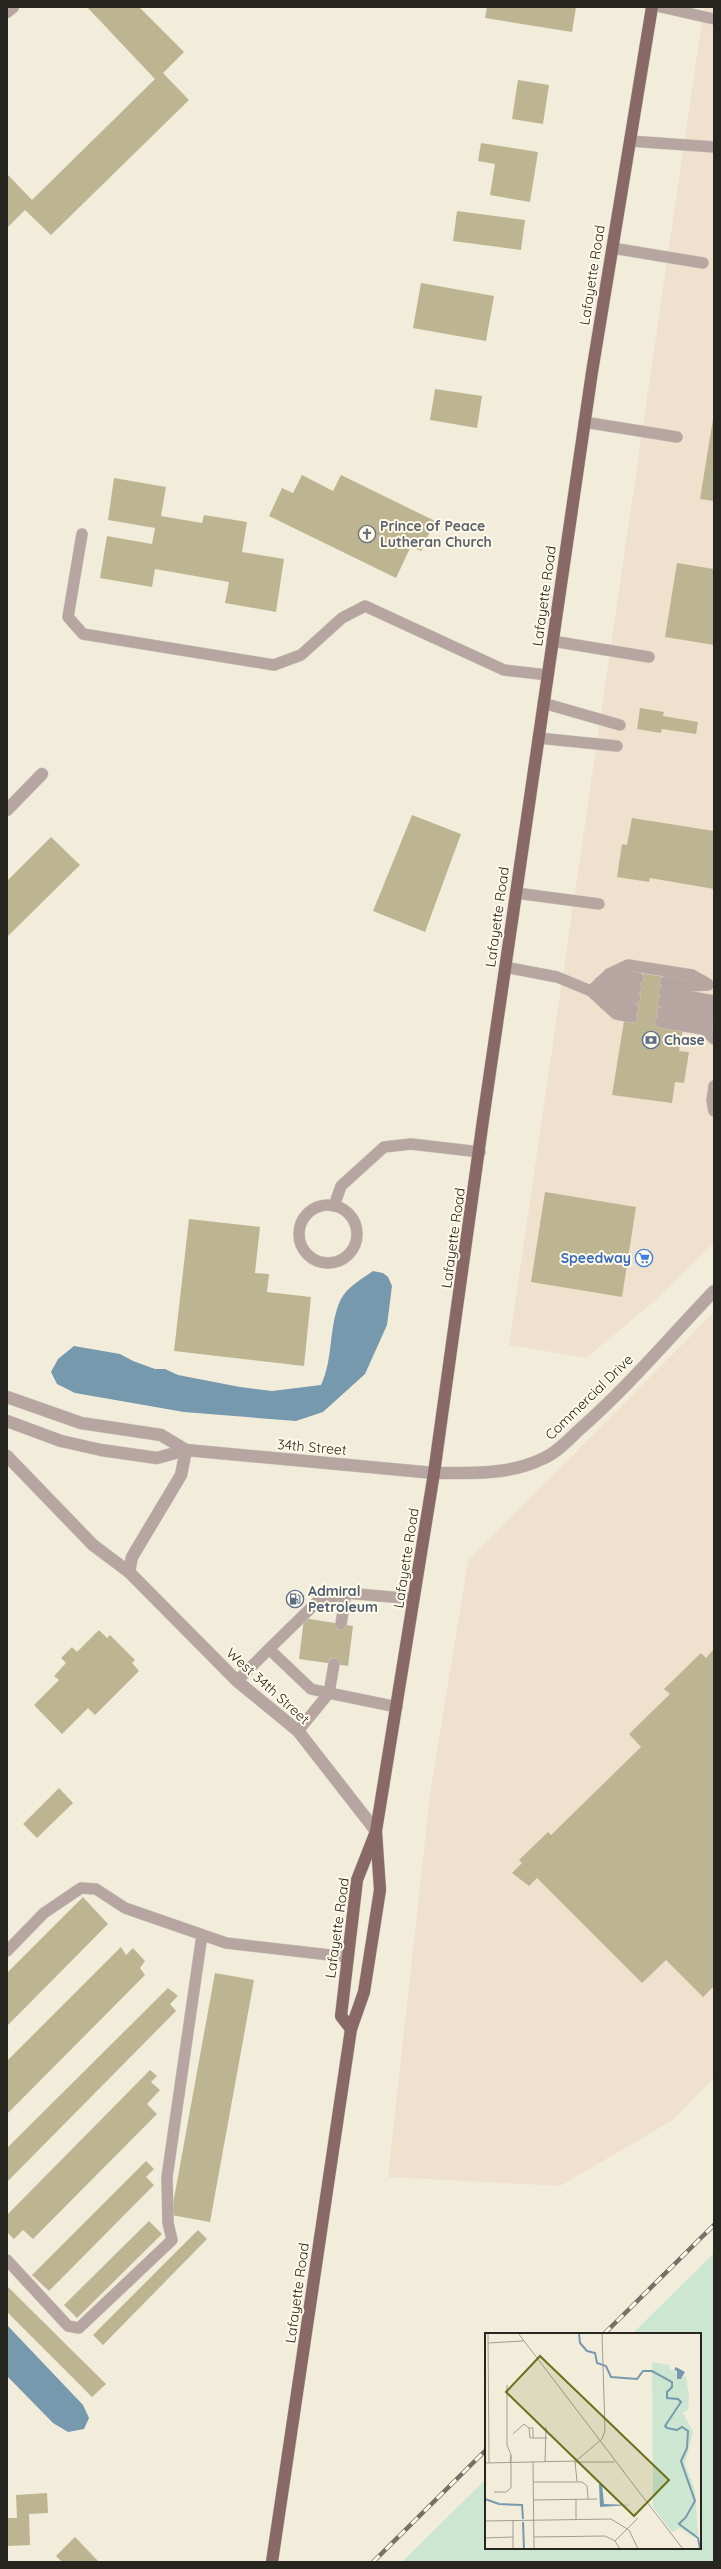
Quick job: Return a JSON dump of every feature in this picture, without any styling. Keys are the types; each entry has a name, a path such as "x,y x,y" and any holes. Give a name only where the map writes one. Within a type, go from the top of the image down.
{"main road":[{"name":"Lafayette Road","path":"351,2029 341,2016 357,1880 376,1831 434,1473 505,967 584,422 652,7"},
{"name":"Lafayette Road","path":"272,2562 351,2029 364,1992 380,1890 376,1831"}],"street":[{"path":"7,12 13,7"},
{"path":"7,810 42,774"},
{"name":"Commercial Drive","path":"434,1473 479,1473 504,1470 533,1463 551,1454 596,1415 714,1291"},
{"path":"7,1397 82,1423 161,1435 186,1450"},
{"path":"7,1420 42,1435 101,1450 157,1458 186,1450"},
{"path":"129,1572 132,1557 181,1474 186,1450"},
{"name":"34th Street","path":"186,1450 434,1473"},
{"name":"West 34th Street","path":"7,1456 93,1545 129,1572 237,1681 298,1731 376,1831"}],"lane":[{"path":"661,7 714,19"},
{"path":"630,141 714,148"},
{"path":"612,248 703,262"},
{"path":"584,422 677,437"},
{"path":"82,534 68,617 83,634 274,664 301,654 342,618 365,606 504,670 548,675"},
{"path":"552,641 649,657"},
{"path":"543,703 620,725"},
{"path":"538,738 616,746"},
{"path":"516,893 599,904"},
{"path":"590,991 609,974 628,965 692,975 711,986"},
{"path":"505,967 557,977 590,991 635,998"},
{"path":"609,974 635,998"},
{"path":"600,982 635,998"},
{"path":"663,1002 689,986 711,986"},
{"path":"590,991 605,1004 635,998"},
{"path":"663,1002 714,1001"},
{"path":"663,1002 714,1012"},
{"path":"663,1002 714,1024"},
{"path":"663,1002 703,1029 714,1039"},
{"path":"714,1086 712,1101 714,1111"},
{"path":"334,1206 341,1186 384,1147 411,1144 480,1152"},
{"path":"327,1205 334,1206 343,1210 354,1222 356,1242 350,1254 342,1260 330,1264 320,1263 306,1255 301,1246 299,1227 303,1218 312,1210 327,1205"},
{"path":"237,1681 317,1602 346,1592 414,1599"},
{"path":"341,1624 346,1592"},
{"path":"270,1649 311,1689 396,1706"},
{"path":"298,1731 329,1693 334,1664"},
{"path":"7,1951 44,1913 81,1888 96,1889 125,1908 226,1943 347,1957"},
{"path":"7,2260 68,2326 80,2328 172,2240 168,2223 167,2177 202,1935"}],"shaded area":[{"path":"704,7 714,7 714,1243 652,1303 586,1358 509,1345"},
{"path":"714,1312 714,2078 673,2120 560,2186 388,2177 430,1794 468,1561"}],"green space":[{"path":"714,2253 714,2562 402,2562 485,2480 485,2549 701,2549 701,2333 633,2333"}],"water":[{"path":"373,1271 383,1273 388,1277 392,1286 387,1325 365,1374 323,1412 296,1421 184,1412 75,1393 57,1384 51,1372 58,1359 74,1346 120,1354 133,1361 155,1369 165,1369 178,1375 240,1387 272,1391 321,1385 328,1364 334,1320 341,1299 351,1287"},
{"path":"7,2325 83,2405 89,2418 84,2429 68,2432 53,2423 7,2376"}],"building":[{"path":"87,7 139,7 184,52 163,73 189,100 51,235 25,210 7,228 7,174 32,200 155,79"},
{"path":"487,7 576,7 572,32 485,18"},
{"path":"518,80 549,85 543,124 512,119"},
{"path":"481,143 538,152 530,202 490,195 495,164 478,161"},
{"path":"457,211 525,220 521,250 453,241"},
{"path":"421,283 494,296 486,341 413,328"},
{"path":"435,389 482,396 477,428 430,420"},
{"path":"714,419 714,501 700,499"},
{"name":"Prince of Peace Lutheran Church","path":"302,475 333,491 341,475 435,521 421,551 411,546 396,578 269,516 282,488 293,493"},
{"path":"114,478 166,487 161,516 202,523 204,515 247,522 242,552 284,559 276,612 225,603 229,582 155,569 152,587 100,578 107,536 152,544 155,528 108,520"},
{"path":"677,563 714,569 714,645 665,637"},
{"path":"640,708 664,712 663,716 698,722 696,734 662,729 661,733 637,729"},
{"path":"412,815 461,834 425,932 373,911"},
{"path":"632,818 714,831 714,889 650,878 649,882 617,877 622,844 627,845"},
{"path":"51,837 80,865 7,937 7,881"},
{"name":"Chase","path":"639,973 666,977 662,1013 683,1029 679,1051 689,1052 684,1083 675,1082 672,1103 612,1095 624,1021 631,1022"},
{"path":"545,1192 636,1207 622,1297 531,1282"},
{"path":"189,1219 260,1227 255,1273 269,1274 267,1292 311,1297 304,1366 174,1351"},
{"path":"304,1618 353,1626 348,1666 299,1659"},
{"path":"99,1630 107,1638 110,1635 135,1660 132,1663 139,1671 95,1715 88,1708 62,1734 34,1705 59,1680 54,1676 66,1663 61,1658 72,1647 77,1652"},
{"path":"714,1649 714,1986 703,1997 666,1960 642,1983 537,1878 529,1886 512,1873 522,1863 519,1860 548,1832 551,1835 641,1747 629,1734 670,1694 664,1689 701,1653 706,1658"},
{"path":"59,1788 73,1803 37,1838 23,1824"},
{"path":"83,1897 108,1924 7,2026 7,1973"},
{"path":"121,1947 126,1955 133,1948 145,1961 140,1968 145,1975 7,2114 7,2061"},
{"path":"215,1973 254,1980 210,2222 171,2215"},
{"path":"168,1988 178,1996 170,2004 176,2011 7,2182 7,2148"},
{"path":"150,2070 157,2076 151,2082 160,2090 147,2104 157,2114 33,2239 23,2230 14,2239 7,2232 7,2215"},
{"path":"146,2161 154,2169 146,2177 154,2185 49,2291 32,2275"},
{"path":"149,2221 162,2234 77,2318 64,2305"},
{"path":"198,2230 207,2239 103,2345 93,2335"},
{"path":"7,2286 106,2384 92,2397 7,2312"},
{"path":"47,2493 48,2513 29,2514 30,2545 7,2546 7,2518 17,2518 16,2495"},
{"path":"75,2537 99,2562 62,2562 56,2556"}],"railway":[{"path":"605,2333 714,2225"},
{"path":"373,2562 485,2451"}],"place":[{"name":"Prince of Peace Lutheran Church","path":"367,534"},
{"name":"Chase","path":"651,1040"},
{"name":"Speedway","path":"644,1258"},
{"name":"Admiral Petroleum","path":"295,1599"}]}
